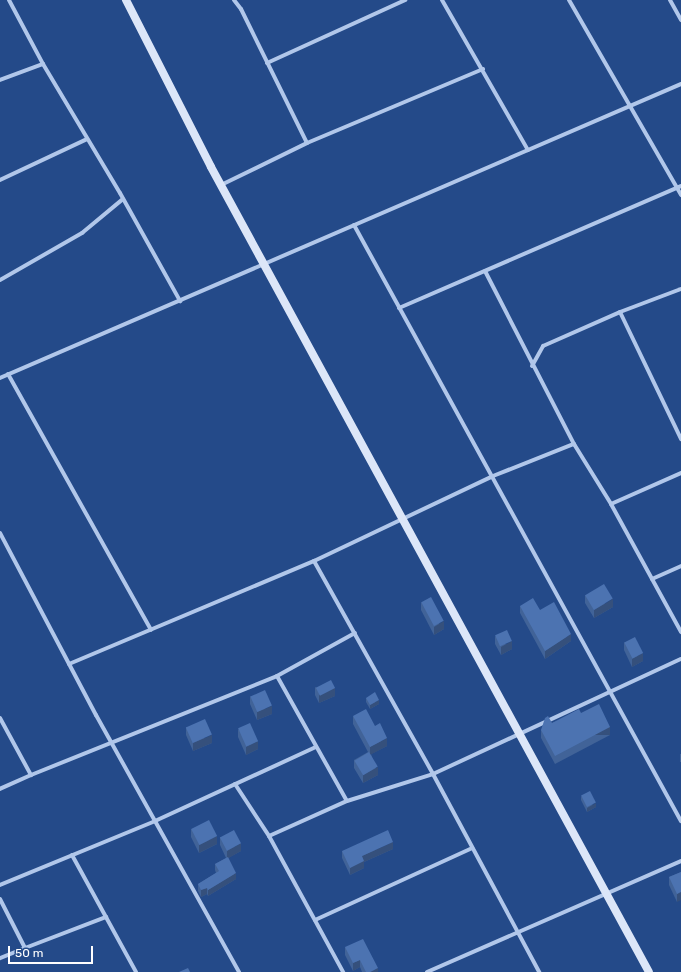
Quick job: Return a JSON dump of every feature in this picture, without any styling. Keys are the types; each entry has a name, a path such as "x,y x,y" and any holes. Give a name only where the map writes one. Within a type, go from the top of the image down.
{"street":[{"path":"9,0 43,64 123,199 180,301"},
{"path":"126,0 264,265 605,894 649,972"},
{"path":"234,0 241,9 307,143"},
{"path":"267,63 405,0"},
{"path":"442,0 483,69 528,150"},
{"path":"570,0 630,106 679,186 681,195"},
{"path":"670,0 681,20"},
{"path":"0,80 43,64"},
{"path":"221,185 307,143 483,69"},
{"path":"0,378 681,84"},
{"path":"0,180 87,139"},
{"path":"399,308 679,186"},
{"path":"0,280 82,233 123,199"},
{"path":"354,225 681,821"},
{"path":"485,271 532,366 574,444 611,504 681,632"},
{"path":"532,366 543,346 620,312 681,289"},
{"path":"620,312 681,439"},
{"path":"8,374 151,630"},
{"path":"69,664 314,561 493,476 574,444"},
{"path":"611,504 681,473"},
{"path":"0,534 69,664 239,972"},
{"path":"314,561 433,774 539,972"},
{"path":"652,579 681,566"},
{"path":"0,789 31,775 277,676 355,633"},
{"path":"269,836 347,801 433,774 518,733 681,659"},
{"path":"277,676 347,801"},
{"path":"0,718 31,775"},
{"path":"0,885 155,821 316,747"},
{"path":"235,784 269,836 343,972"},
{"path":"315,920 472,848"},
{"path":"72,855 136,972"},
{"path":"427,972 681,861"},
{"path":"0,899 25,948"},
{"path":"0,958 106,917"}],"building":[{"path":"604,584 613,599 594,610 585,595"},
{"path":"431,597 444,621 434,626 421,602"},
{"path":"533,598 540,610 554,602 571,634 545,651 520,606"},
{"path":"507,630 512,641 500,646 495,635"},
{"path":"635,637 643,653 632,658 624,642"},
{"path":"331,680 335,688 320,696 316,688"},
{"path":"265,690 272,706 257,712 250,697"},
{"path":"375,692 379,700 370,705 366,698"},
{"path":"599,704 610,727 555,756 541,730 545,718 548,716 552,723 579,709 581,713"},
{"path":"366,709 375,726 380,723 387,738 370,747 353,716"},
{"path":"205,719 212,735 193,743 186,728"},
{"path":"250,723 258,741 246,747 238,728"},
{"path":"369,752 378,767 363,775 354,761"},
{"path":"590,791 596,803 587,807 581,796"},
{"path":"209,820 217,836 199,845 191,829"},
{"path":"234,830 241,843 227,851 220,838"},
{"path":"388,830 393,842 362,856 364,861 350,868 342,851"},
{"path":"228,857 236,873 208,890 207,888 201,890 198,884 219,871 215,864"},
{"path":"681,872 681,892 677,894 669,877"},
{"path":"363,939 378,968 370,972 366,972 360,960 353,963 345,947"},
{"path":"188,968 190,972 179,972"}]}
